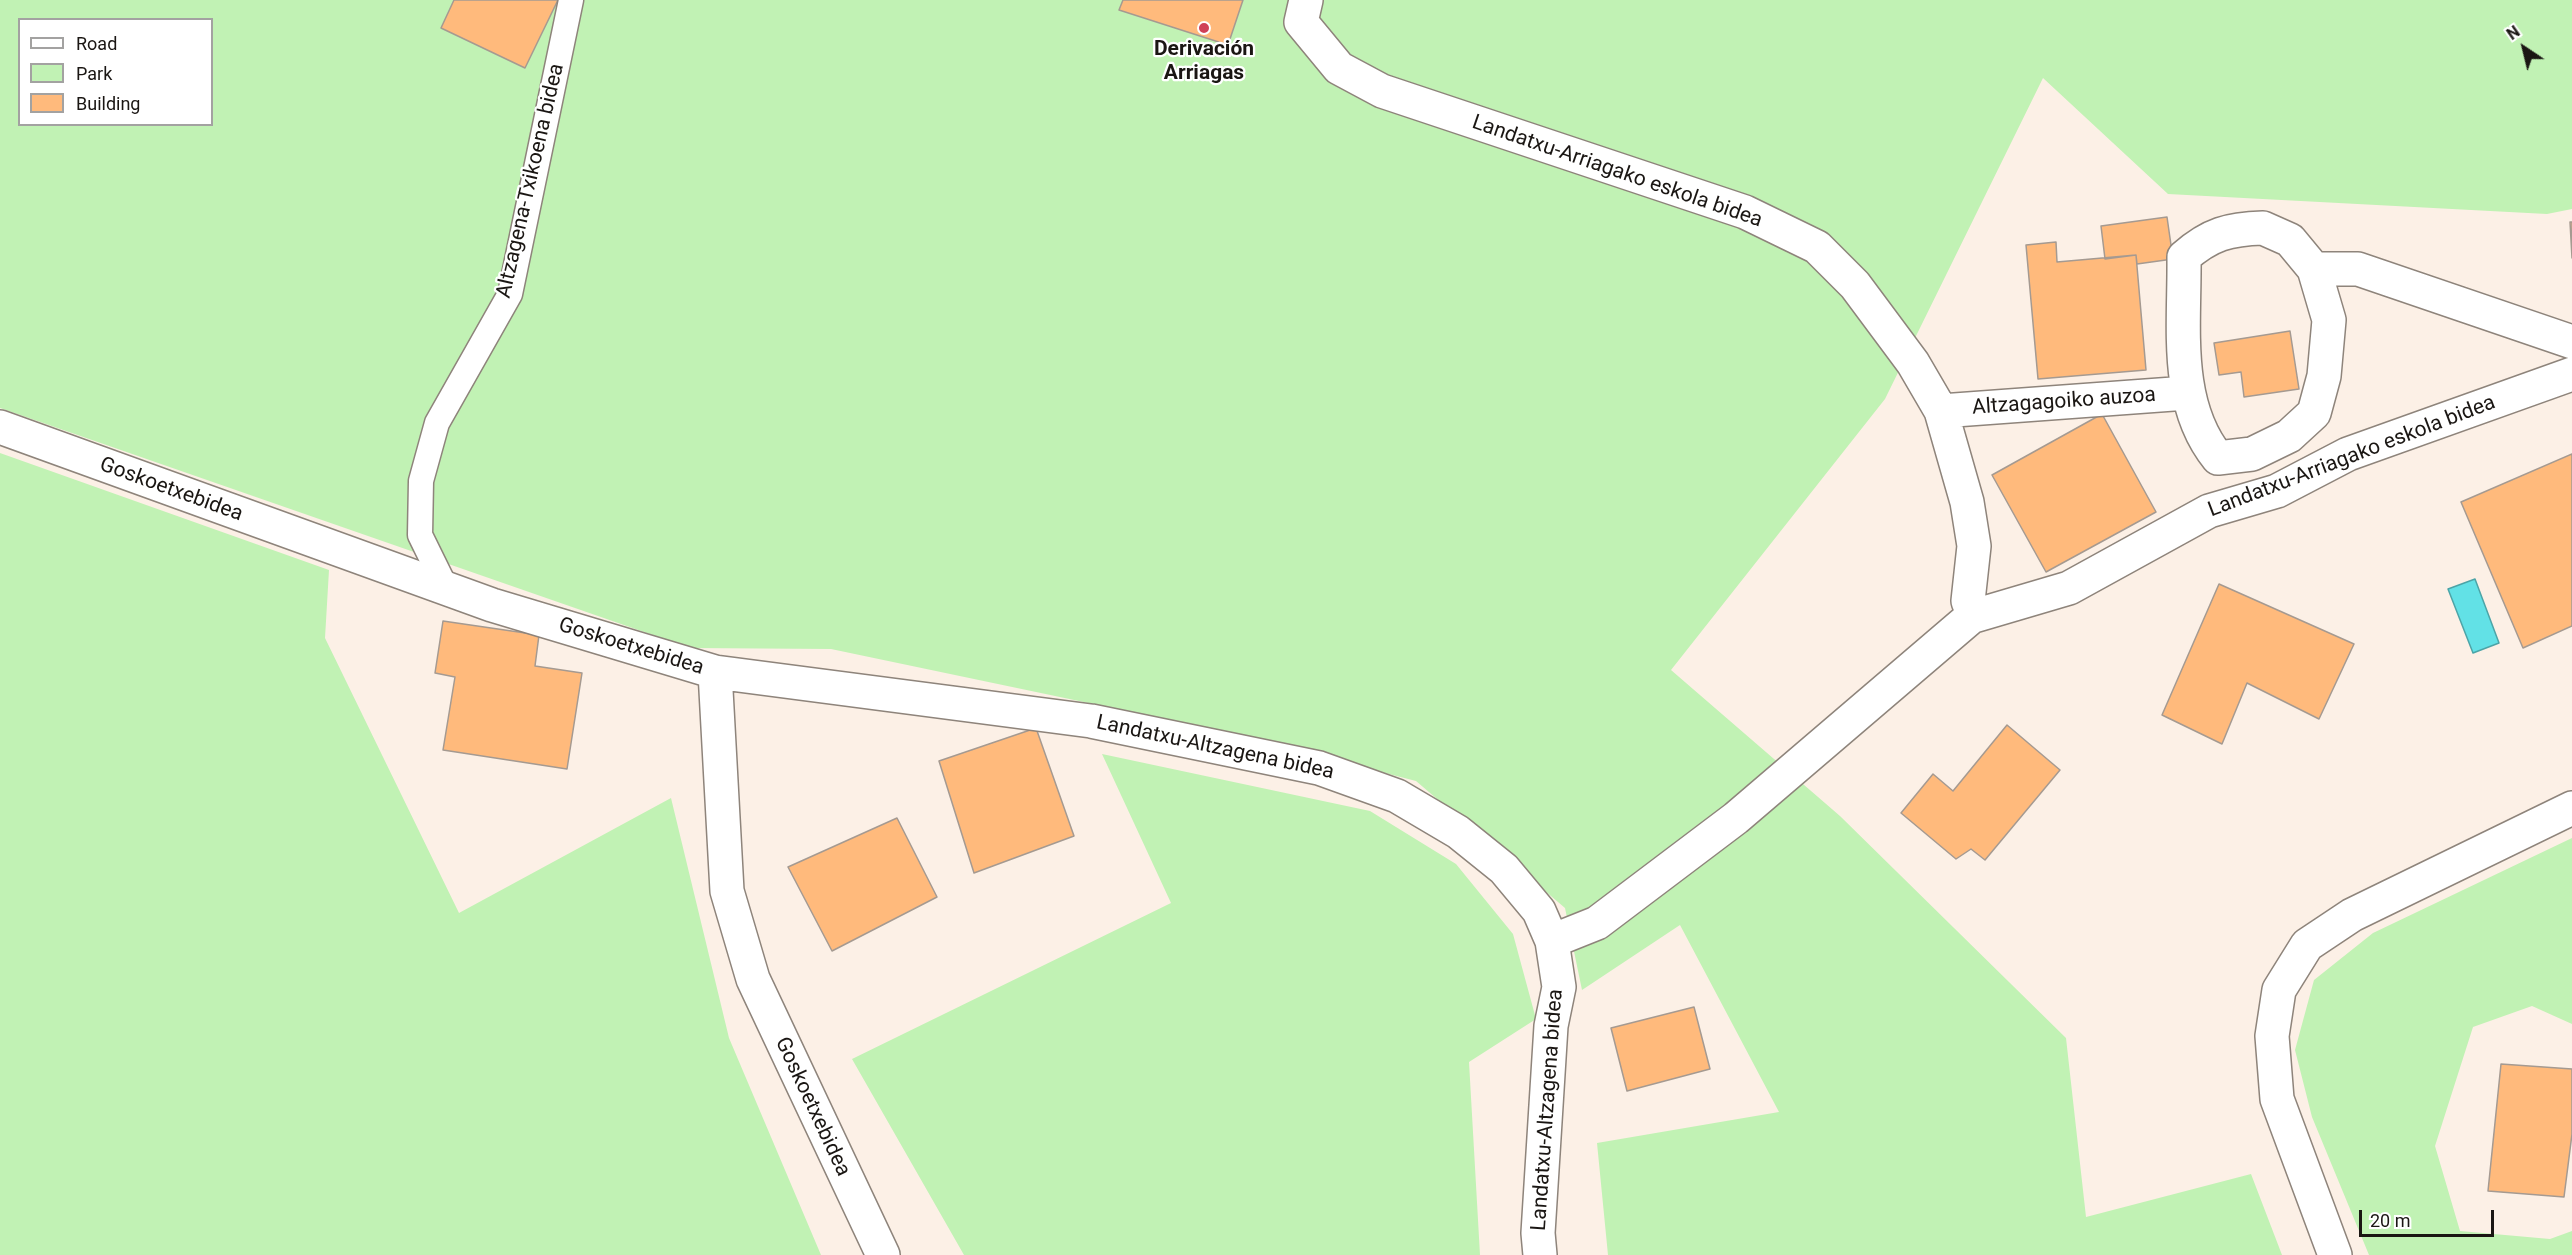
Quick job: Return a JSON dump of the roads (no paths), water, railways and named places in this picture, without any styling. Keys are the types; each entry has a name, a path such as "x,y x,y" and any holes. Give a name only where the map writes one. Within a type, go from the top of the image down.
{"street":[{"name":"Landatxu-Arriagako eskola bidea","path":"1306,0 1301,22 1338,68 1382,91 1745,212 1817,247 1855,285 1913,363 1941,411 1967,502 1974,546 1968,601 1974,616 2069,588 2209,511 2277,491 2348,454 2572,374"},
{"path":"2209,511 2218,458 2204,440 2187,393 2184,257 2202,241 2235,229 2263,228 2290,240 2314,269 2329,320 2324,375 2314,413 2289,436 2252,454 2218,458"},
{"path":"2314,269 2358,269 2572,342"},
{"name":"Altzagagoiko auzoa","path":"1941,411 2187,393"},
{"name":"Goskoetxebidea","path":"0,428 447,590 715,672 727,891 753,978 883,1255"},
{"path":"1552,941 1597,923 1736,818 1970,618"},
{"name":"Landatxu-Altzagena bidea","path":"715,672 1091,721 1319,768 1397,796 1458,832 1504,869 1539,911 1552,941 1559,987 1551,1026 1538,1233 1540,1255"},
{"path":"2335,1255 2277,1099 2272,1036 2279,990 2307,945 2352,915 2572,808"}],"lane":[{"name":"Altzagena-Txikoena bidea","path":"447,590 420,534 421,481 437,423 510,294 571,0"}],"water":[{"path":"2475,579 2499,643 2473,653 2448,589"}],"place":[{"name":"Derivación Arriagas","path":"1204,28"}]}
